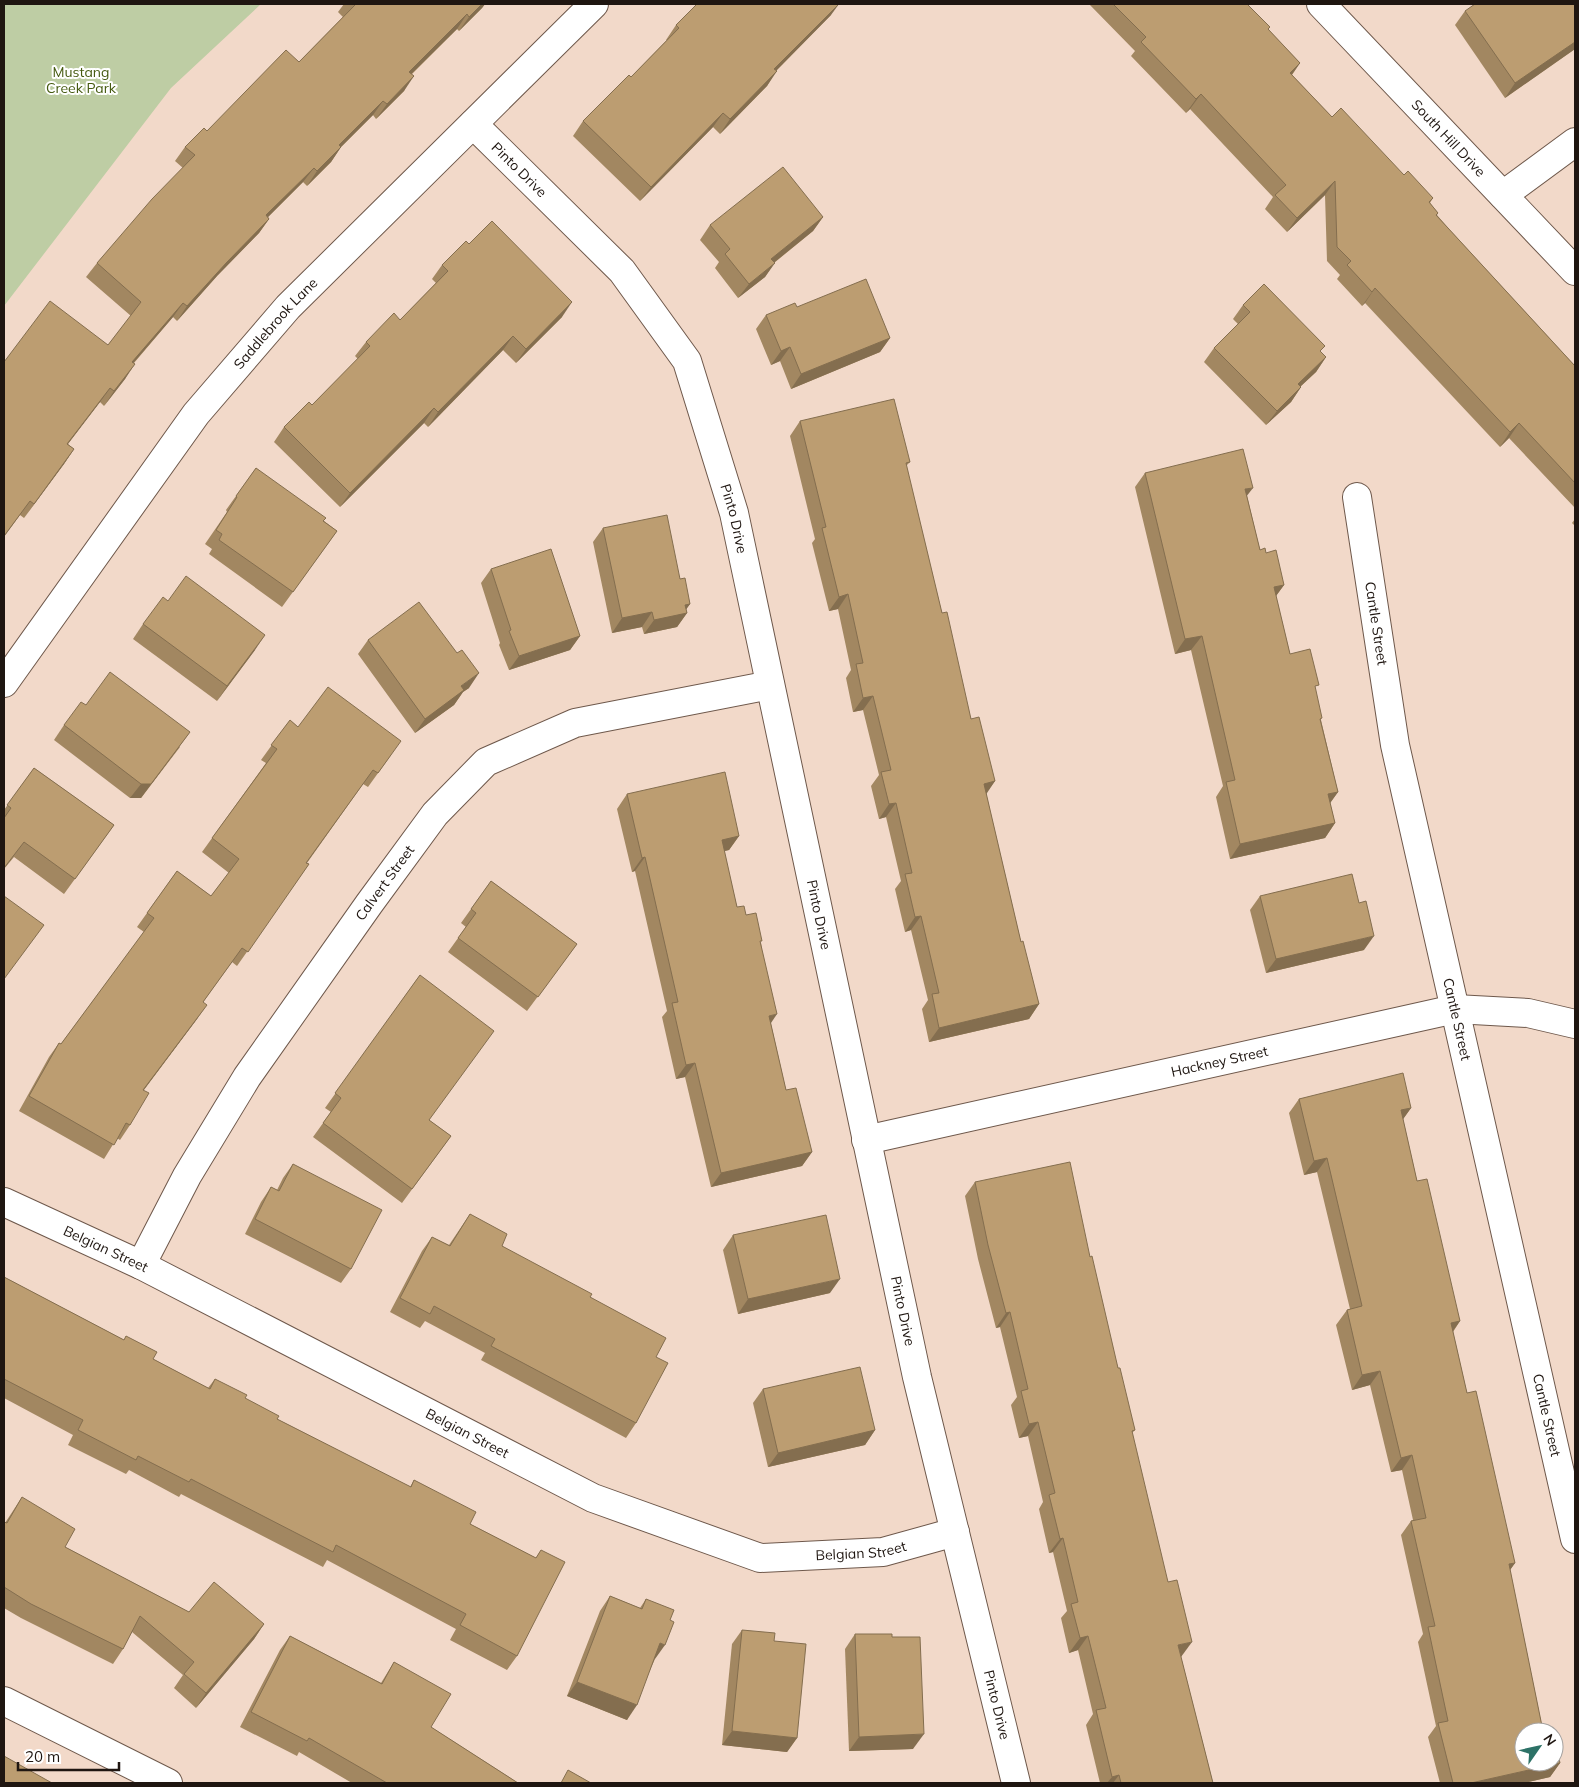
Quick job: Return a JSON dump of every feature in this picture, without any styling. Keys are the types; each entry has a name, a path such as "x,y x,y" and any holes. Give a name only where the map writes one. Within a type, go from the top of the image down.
{"street":[{"name":"Saddlebrook Lane","path":"4,684 196,414 288,307 594,4"},
{"name":"South Hill Drive","path":"1321,4 1504,194 1575,271"},
{"name":"Pinto Drive","path":"472,124 622,271 687,361 734,513 917,1377 1016,1783"},
{"path":"1504,194 1575,142"},
{"name":"Cantle Street","path":"1357,497 1395,745 1575,1539"},
{"name":"Calvert Street","path":"141,1265 187,1176 247,1077 435,814 486,762 575,723 770,685"},
{"name":"Hackney Street","path":"866,1140 1455,1009 1528,1013 1575,1024"},
{"name":"Belgian Street","path":"4,1202 141,1265 593,1498 760,1558 883,1552 955,1532"},
{"path":"4,1701 168,1783"}],"green space":[{"name":"Mustang Creek Park","path":"4,4 261,4 171,88 4,306"}],"building":[{"path":"354,4 482,4 469,17 467,14 409,72 414,76 387,104 383,101 339,145 341,147 317,171 314,168 266,215 269,219 187,306 183,303 132,362 135,364 114,391 110,388 67,444 74,449 34,504 30,501 4,536 4,362 50,301 108,345 141,302 97,263 152,199 195,155 185,147 204,128 207,131 286,50 299,62"},
{"path":"697,4 839,4 774,69 777,71 730,119 723,113 651,187 583,121 629,75 631,77 679,28 676,25"},
{"path":"1113,4 1247,4 1270,27 1268,29 1300,63 1290,73 1332,117 1341,108 1404,175 1408,171 1433,198 1429,202 1438,213 1436,215 1575,366 1575,483 1519,423 1510,432 1375,288 1372,292 1347,265 1351,261 1337,247 1335,181 1297,218 1275,195 1286,185 1201,94 1196,99 1141,42 1146,37"},
{"path":"1475,4 1575,4 1575,42 1515,83 1465,11"},
{"path":"783,167 823,217 771,259 775,263 749,284 725,254 730,249 710,225"},
{"path":"492,221 572,302 526,349 513,336 438,412 434,408 350,493 284,427 309,402 312,405 370,346 366,342 394,313 400,320 448,271 442,265 466,241 469,244"},
{"path":"866,279 890,338 801,374 790,347 781,351 766,315 795,303 797,307"},
{"path":"1264,284 1325,346 1320,351 1326,357 1298,384 1301,387 1277,411 1214,348 1250,312 1243,305"},
{"path":"894,399 910,462 906,463 942,613 947,612 971,719 979,717 995,781 984,784 1021,942 1023,941 1039,1004 939,1028 932,994 939,993 921,916 915,917 905,874 912,873 896,803 889,804 881,772 891,770 873,696 863,698 856,664 863,663 848,594 839,597 822,528 826,527 800,421"},
{"path":"1243,449 1253,488 1245,489 1260,550 1265,548 1266,553 1276,550 1284,585 1274,587 1290,654 1310,649 1319,685 1315,686 1322,718 1320,719 1338,792 1328,794 1335,823 1240,844 1226,782 1235,780 1202,636 1185,639 1145,473"},
{"path":"256,468 326,518 323,521 337,531 293,592 219,540 222,534 216,530 236,496"},
{"path":"667,515 680,579 685,578 690,604 685,605 687,613 654,620 652,612 622,618 603,528"},
{"path":"551,549 580,636 519,656 509,631 511,630 491,569"},
{"path":"186,576 265,635 227,686 143,624 163,597 168,601"},
{"path":"419,602 457,653 462,650 479,673 461,686 464,690 425,719 368,640"},
{"path":"110,672 190,732 151,784 141,784 64,725 81,702 86,705"},
{"path":"328,687 401,741 378,773 373,770 306,863 309,864 248,952 242,948 203,1002 207,1005 143,1090 149,1093 130,1125 126,1123 114,1145 29,1096 59,1043 61,1044 154,918 147,913 177,871 211,896 239,859 212,838 277,749 271,745 290,720 298,727"},
{"path":"34,768 114,825 75,879 24,842 4,868 4,818 11,808 7,805"},
{"path":"725,772 739,836 722,840 737,907 744,906 746,915 756,913 762,941 760,941 777,1014 769,1016 786,1090 796,1088 812,1152 721,1173 695,1063 686,1065 672,1003 678,1002 645,857 642,858 627,794"},
{"path":"1352,874 1359,903 1366,901 1374,936 1276,959 1260,896"},
{"path":"491,881 577,944 538,997 458,938 476,913 471,909"},
{"path":"4,896 44,925 4,979"},
{"path":"420,975 494,1031 429,1120 451,1136 412,1189 323,1123 341,1098 335,1093"},
{"path":"1403,1073 1411,1108 1401,1110 1417,1181 1427,1179 1460,1321 1451,1323 1467,1393 1476,1391 1515,1563 1509,1564 1541,1722 1514,1722 1514,1772 1520,1772 1471,1783 1453,1783 1438,1723 1448,1721 1428,1627 1435,1626 1411,1521 1426,1518 1412,1455 1401,1458 1380,1371 1362,1375 1347,1310 1362,1306 1327,1158 1314,1161 1299,1099"},
{"path":"1070,1162 1090,1257 1092,1256 1118,1368 1120,1368 1135,1430 1132,1431 1168,1582 1177,1580 1192,1642 1178,1645 1213,1783 1121,1783 1119,1775 1112,1777 1096,1710 1106,1708 1088,1636 1080,1638 1071,1604 1078,1602 1063,1538 1060,1539 1049,1495 1055,1493 1038,1422 1029,1424 1021,1391 1028,1389 1010,1312 1006,1313 988,1245 975,1182"},
{"path":"293,1164 382,1210 351,1269 255,1219 271,1187 279,1191"},
{"path":"470,1214 507,1234 502,1246 592,1294 590,1297 666,1338 656,1357 668,1363 636,1423 491,1346 495,1339 434,1306 430,1314 400,1298 432,1237 450,1246"},
{"path":"826,1215 840,1279 748,1299 733,1235"},
{"path":"4,1277 124,1340 126,1336 157,1352 153,1359 210,1389 215,1379 247,1395 245,1398 279,1416 277,1419 411,1487 414,1480 476,1512 470,1524 536,1558 541,1550 565,1562 517,1656 460,1625 466,1614 336,1545 333,1552 191,1479 189,1482 138,1456 136,1460 78,1430 83,1420 4,1379"},
{"path":"860,1367 875,1430 778,1453 763,1389"},
{"path":"22,1497 75,1529 65,1547 189,1612 214,1582 264,1624 206,1693 184,1674 194,1662 140,1616 123,1649 31,1604 4,1587 4,1522 7,1523"},
{"path":"610,1596 642,1609 646,1599 674,1610 670,1620 674,1622 665,1645 660,1643 637,1705 577,1682"},
{"path":"742,1630 775,1633 774,1641 806,1644 797,1738 732,1731"},
{"path":"855,1634 892,1634 892,1637 920,1637 924,1734 859,1737"},
{"path":"290,1636 382,1684 394,1662 451,1694 431,1727 518,1783 387,1783 309,1738 307,1741 251,1712"},
{"path":"4,1756 52,1783 4,1783"},
{"path":"568,1770 591,1783 561,1783"}]}
